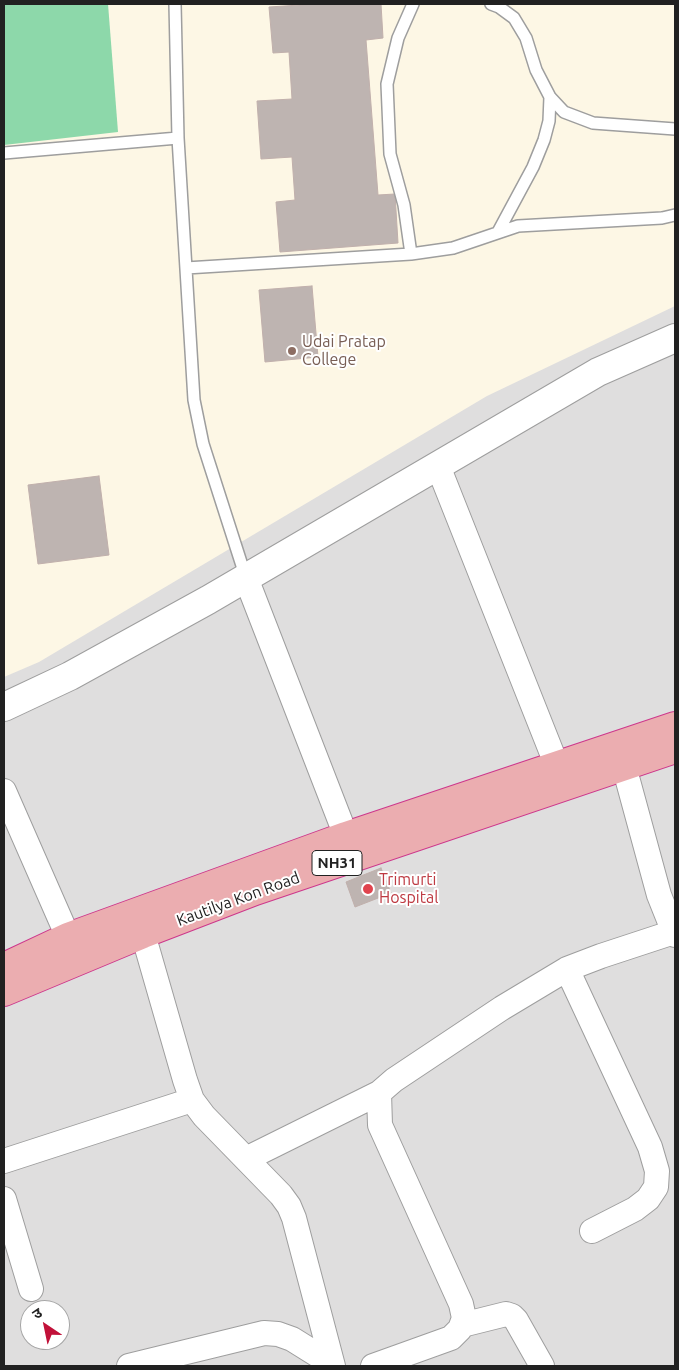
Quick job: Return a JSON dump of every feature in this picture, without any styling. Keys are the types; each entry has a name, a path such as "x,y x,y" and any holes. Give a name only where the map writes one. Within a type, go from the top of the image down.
{"highway":[{"name":"Kautilya Kon Road","path":"4,992 143,934 255,891 622,756 675,726"},
{"name":"Kautilya Kon Road","path":"4,967 68,937 346,836 557,766 675,749"}],"street":[{"path":"4,707 70,676 246,578 598,372 675,338"},
{"path":"438,466 557,766"},
{"path":"246,578 346,836"},
{"path":"246,1159 379,1093 394,1080 485,1019 567,969 601,956 675,934 659,895 622,756"},
{"path":"4,791 68,937"},
{"path":"143,934 192,1100 204,1116 281,1195 289,1206 294,1218 332,1365"},
{"path":"567,969 650,1146 657,1171 656,1187 648,1198 635,1209 592,1231"},
{"path":"373,1366 451,1338 460,1329 464,1318 460,1304 380,1125 379,1093"},
{"path":"4,1161 192,1100"},
{"path":"4,1199 31,1288"},
{"path":"462,1325 506,1314 512,1316 542,1366"},
{"path":"129,1366 264,1333 278,1334 292,1339 332,1365"}],"lane":[{"path":"174,4 178,138 194,400 203,444 246,578"},
{"path":"411,254 404,205 390,154 387,84 398,38 414,4"},
{"path":"491,4 500,7 514,18 526,38 536,70 550,97 564,112 593,123 675,129"},
{"path":"498,232 533,167 544,140 549,122 550,97"},
{"path":"4,153 178,138"},
{"path":"186,268 411,254 453,248 518,226 675,216"}],"shaded area":[{"path":"4,4 675,4 675,1366 4,1366"},
{"name":"Udai Pratap College","path":"4,4 675,4 675,306 487,396 39,662 4,677"}],"green space":[{"path":"4,4 108,4 118,132 4,145"}],"building":[{"path":"315,4 381,4 383,38 366,40 378,195 395,194 398,243 280,252 276,202 295,200 292,157 261,159 257,101 292,99 289,52 273,53 269,7"},
{"path":"312,286 318,357 265,362 259,290"},
{"path":"99,476 109,555 38,564 28,485"},
{"path":"381,868 391,893 355,907 346,882"}],"place":[{"name":"Udai Pratap College","path":"292,351"},
{"name":"Trimurti Hospital","path":"368,889"}]}
